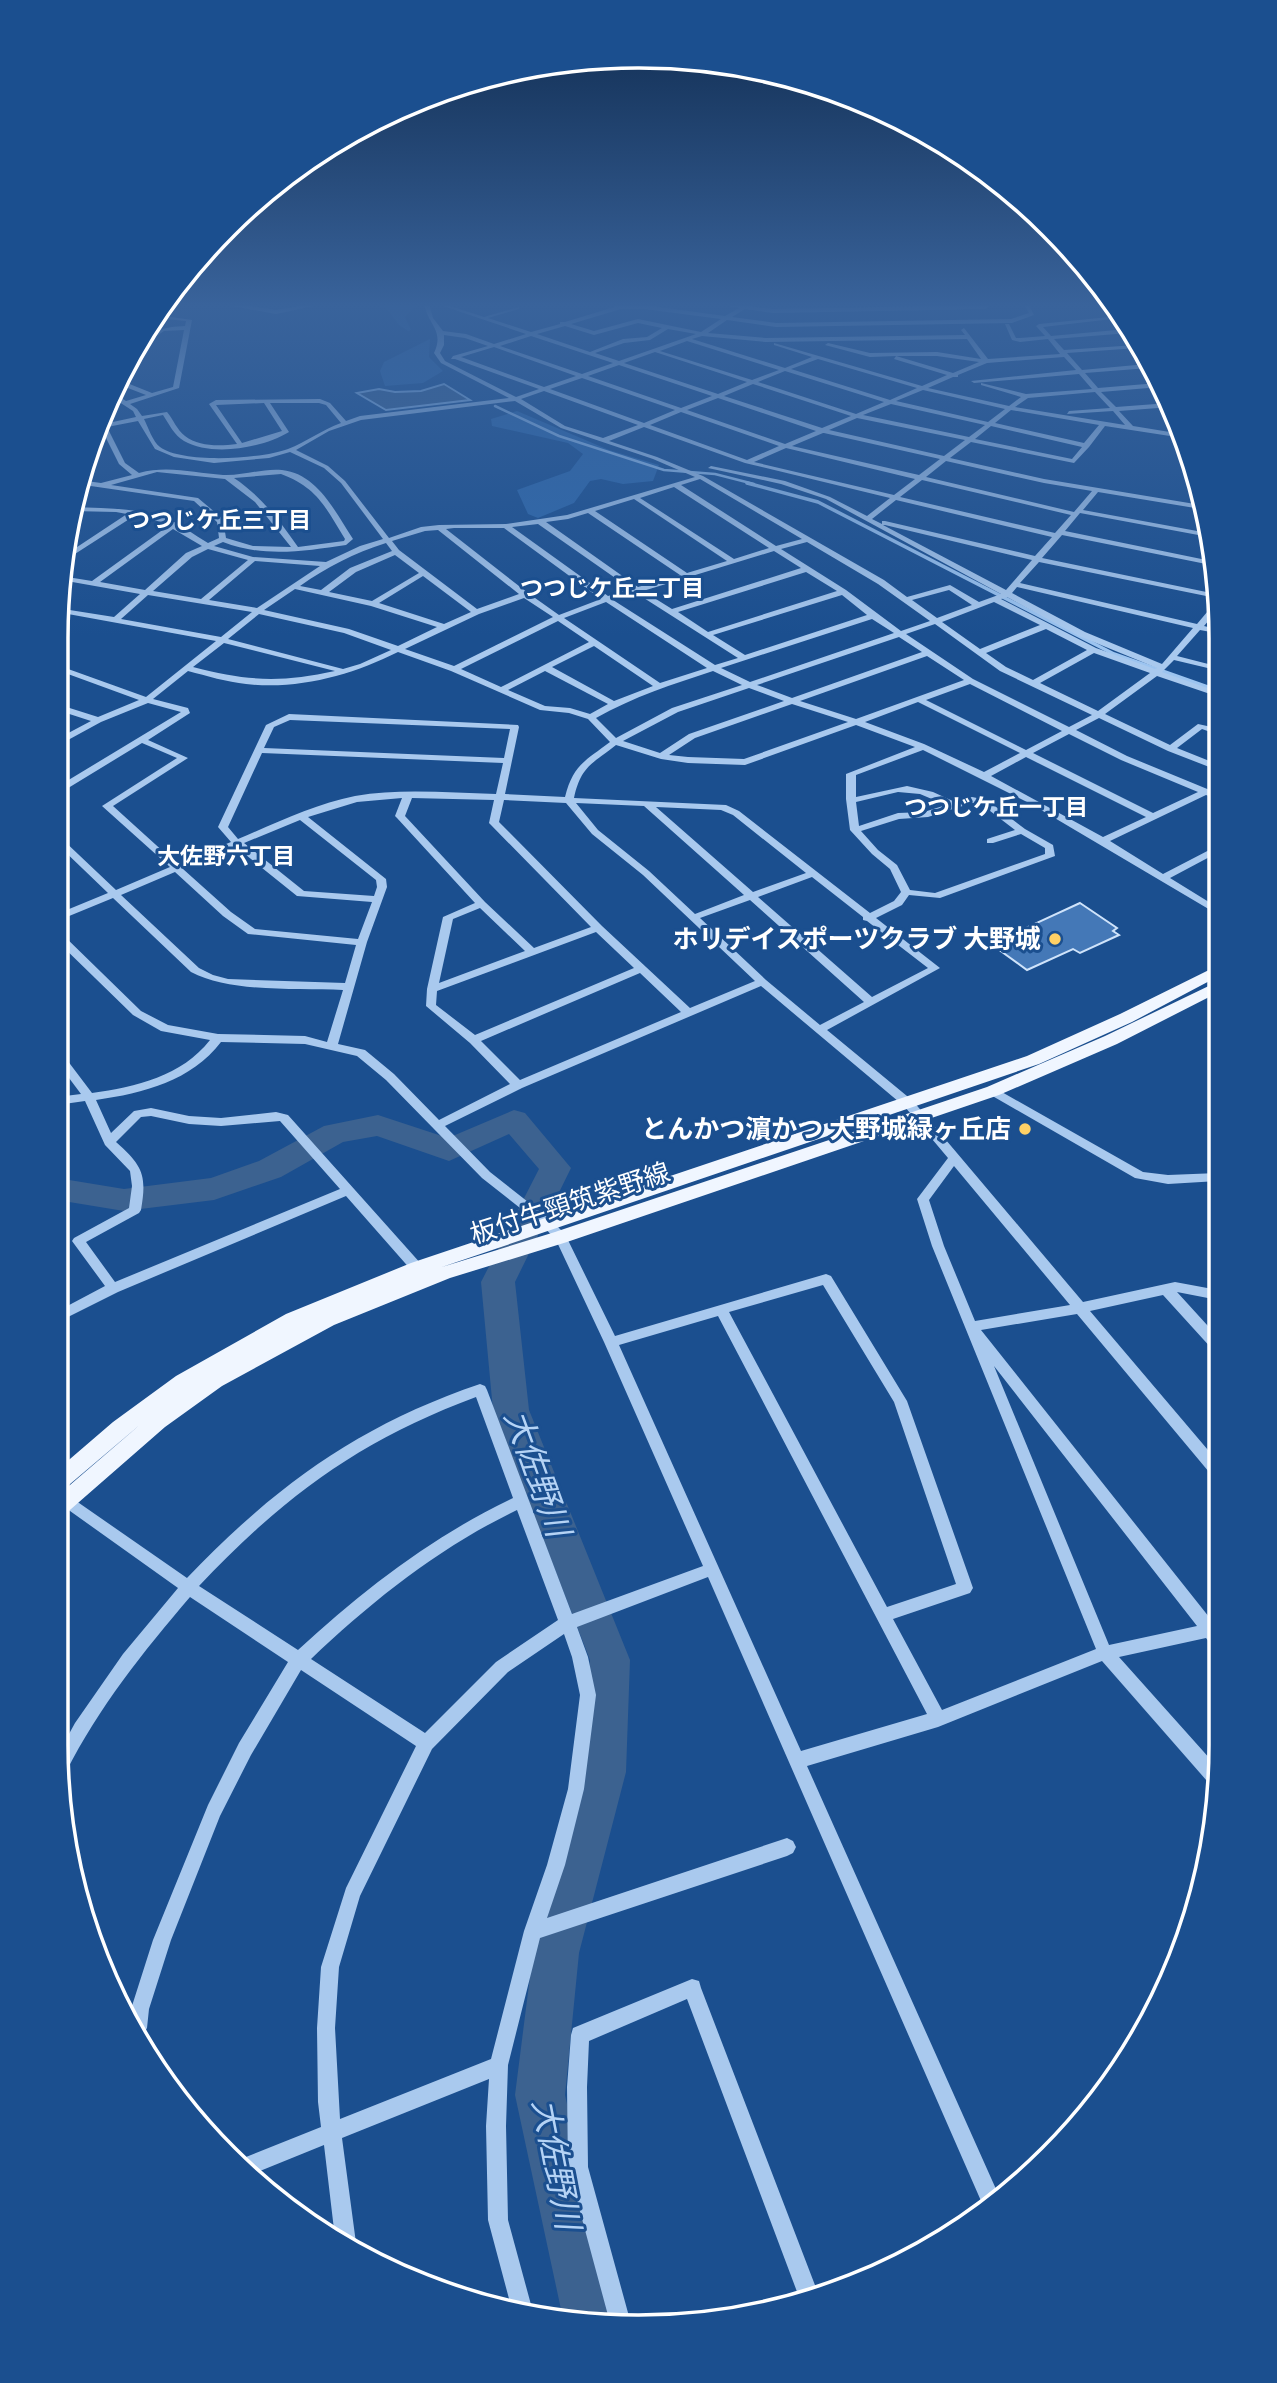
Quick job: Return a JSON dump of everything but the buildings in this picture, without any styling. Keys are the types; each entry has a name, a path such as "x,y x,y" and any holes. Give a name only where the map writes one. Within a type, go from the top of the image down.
{"main road":[{"name":"板付牛頸筑紫野線","path":"68,1490 215,1380 327,1320 554,1230 913,1109 1126,1018 1209,975"},
{"name":"板付牛頸筑紫野線","path":"913,1109 993,1091 1111,1040 1209,991"},
{"name":"板付牛頸筑紫野線","path":"68,1487 120,1428 183,1382 293,1319 417,1268 554,1230"}],"street":[{"path":"136,414 157,448 194,459 243,460 291,450 345,422 383,414"},
{"path":"110,425 159,414"},
{"path":"166,414 184,438 202,444 241,446 262,442 286,432 274,414"},
{"path":"219,414 241,446"},
{"path":"337,414 345,422"},
{"path":"541,414 564,427 701,477 881,582 978,653 1033,684 1171,749 1209,764"},
{"path":"615,414 747,462 1058,534 1204,562"},
{"path":"605,440 671,414"},
{"path":"693,414 785,446 919,478 1077,512 1199,533"},
{"path":"774,414 824,431 944,458 1096,490 1193,506"},
{"path":"852,414 967,441 1074,461 1104,424"},
{"path":"687,470 747,462 862,414"},
{"path":"945,414 1087,446"},
{"path":"867,519 1001,414"},
{"path":"1047,414 1170,434"},
{"path":"1052,415 1060,414"},
{"path":"1119,414 1131,428"},
{"path":"1145,430 1167,427"},
{"path":"106,436 121,464 137,475"},
{"path":"291,450 326,467 359,500 396,552 476,612"},
{"path":"711,468 743,473 809,490 1110,648 1163,667"},
{"path":"102,485 157,470 226,477 282,472 303,480 319,492 349,540 346,543 272,551 235,545 223,539"},
{"path":"226,477 245,487 265,506 296,549"},
{"path":"68,737 98,720 147,700 258,611 327,565 386,540 439,527 506,526 541,522 590,511 701,477"},
{"path":"90,484 196,499 220,521 223,539"},
{"path":"674,484 844,592 873,616 970,681 1124,758 1209,793"},
{"path":"569,801 574,779 580,769 615,742 675,710 997,600 1007,594 1096,490"},
{"path":"633,496 734,562"},
{"path":"83,509 134,513 174,525 207,546 253,559 327,565"},
{"path":"590,511 686,575"},
{"path":"75,550 134,513"},
{"path":"867,519 1037,559 1207,594"},
{"path":"541,522 637,590 744,658"},
{"path":"93,584 174,525"},
{"path":"506,526 607,599 713,668 790,699 884,730 984,776 1103,841 1209,906"},
{"path":"439,527 524,595 659,686"},
{"path":"115,620 142,593 189,555 223,539"},
{"path":"454,669 558,618 607,599 808,540"},
{"path":"324,592 353,570 396,552"},
{"path":"201,603 253,559"},
{"path":"671,612 807,569"},
{"path":"373,604 423,573"},
{"path":"71,580 258,611 346,631 454,669 543,708 591,717 615,742 661,756 688,760 745,762 970,681"},
{"path":"1015,584 1209,629"},
{"path":"295,587 373,604 444,627"},
{"path":"904,600 950,587 979,606"},
{"path":"705,635 844,592"},
{"path":"185,668 248,682 278,683 343,672 363,666 476,612 524,595"},
{"path":"997,600 1093,650 1209,692"},
{"path":"69,612 221,639 293,656 343,672"},
{"path":"591,717 614,704 659,686 873,616"},
{"path":"984,776 1100,714 1163,667 1208,616"},
{"path":"978,653 1045,626"},
{"path":"501,690 593,643"},
{"path":"1033,684 1093,650"},
{"path":"661,756 692,736 790,699 928,653"},
{"path":"1172,657 1209,666"},
{"path":"545,667 614,704"},
{"path":"68,671 147,700 185,710 186,713 68,784"},
{"path":"920,699 1153,817"},
{"path":"68,710 98,720"},
{"path":"378,899 301,894 236,842 223,828 270,725 289,717 514,727 494,823 598,928 688,1013"},
{"path":"1171,749 1200,726 1209,729"},
{"path":"142,740 184,758 107,806 227,914 252,932 362,943"},
{"path":"906,892 894,867 875,852 855,830 851,774 923,747"},
{"path":"259,750 508,761"},
{"path":"851,799 863,801 889,791 909,789 929,791 953,805"},
{"path":"1103,841 1205,792"},
{"path":"408,795 400,816 481,904 532,952"},
{"path":"68,913 301,816 356,799 408,795 723,807 814,873 867,918 935,968 821,1030"},
{"path":"855,830 898,816 925,815 972,800 984,802 1022,831 1050,847 1050,856 936,896 906,892"},
{"path":"569,801 595,832 695,917 762,982 913,1109 1209,1462"},
{"path":"647,804 871,1002"},
{"path":"301,816 381,879 382,887 362,943 332,1045"},
{"path":"989,841 1022,831"},
{"path":"68,850 195,970 210,978 228,982 349,988"},
{"path":"1163,878 1209,853"},
{"path":"695,917 814,873"},
{"path":"867,918 898,903 906,892"},
{"path":"481,904 448,917 432,989 431,1006 474,1040 518,1085"},
{"path":"432,989 598,928"},
{"path":"68,946 137,1013 164,1028 218,1038 305,1040 361,1053 390,1077 486,1175 554,1230 611,1342 988,2195"},
{"path":"474,1040 641,969"},
{"path":"438,1128 518,1085 762,982"},
{"path":"68,1100 151,1084 178,1075 208,1055 218,1038"},
{"path":"68,1069 89,1097 109,1142 139,1172 141,1182 135,1210 78,1241 113,1288"},
{"path":"993,1091 1139,1175 1154,1180 1209,1178"},
{"path":"109,1142 138,1115 151,1112 189,1120 221,1122 276,1115 285,1118 417,1268"},
{"path":"955,1157 923,1199 938,1246 1105,1653 1208,1770"},
{"path":"68,1312 113,1288 347,1191"},
{"path":"611,1342 826,1279 900,1401 964,1588 885,1615"},
{"path":"971,1327 1081,1308 1175,1287 1209,1293"},
{"path":"1166,1289 1209,1336"},
{"path":"721,1309 885,1615 937,1719"},
{"path":"971,1327 1209,1625"},
{"path":"68,1750 118,1671 188,1587 265,1508 307,1476 399,1421 480,1390 568,1623 580,1657 588,1695 576,1789 556,1865 533,1931 499,2065 496,2126 498,2220 521,2302"},
{"path":"139,2019 162,1940 214,1811 245,1749 298,1660 341,1620 427,1553 479,1521 521,1501"},
{"path":"68,1503 188,1587 426,1742"},
{"path":"345,2233 332,2133 326,2028 330,1967 352,1894 426,1742 502,1667 544,1637 568,1623 712,1569"},
{"path":"796,1761 937,1719 1105,1653 1209,1635"},
{"path":"533,1931 787,1847"},
{"path":"618,2314 578,2168 577,2087 580,2035 692,1988 806,2289"},
{"path":"253,2164 499,2065"}],"shaded area":[{"path":"507,414 525,414 609,450 659,465 653,481 623,484 601,479 590,481 574,503 538,518 528,514 517,490 570,471 583,454 568,443 492,426 491,419"}],"waterway":[{"path":"513,414 559,436 664,470 715,474 754,484"},
{"path":"747,483 818,502 1114,654 1209,688"},
{"name":"大佐野川","path":"68,1191 124,1200 214,1189 270,1169 335,1133 378,1125 449,1150 514,1120 555,1168 498,1282 511,1410 610,1660 604,1772 556,1953 540,2095 588,2313"}],"place":[{"name":"ホリデイスポーツクラブ 大野城","path":"1055,939"},
{"name":"とんかつ濵かつ 大野城緑ヶ丘店","path":"1025,1129"}],"district":[{"name":"つつじケ丘三丁目","path":"219,520"},
{"name":"つつじケ丘二丁目","path":"612,588"},
{"name":"つつじケ丘一丁目","path":"996,807"},
{"name":"大佐野六丁目","path":"226,856"}]}
